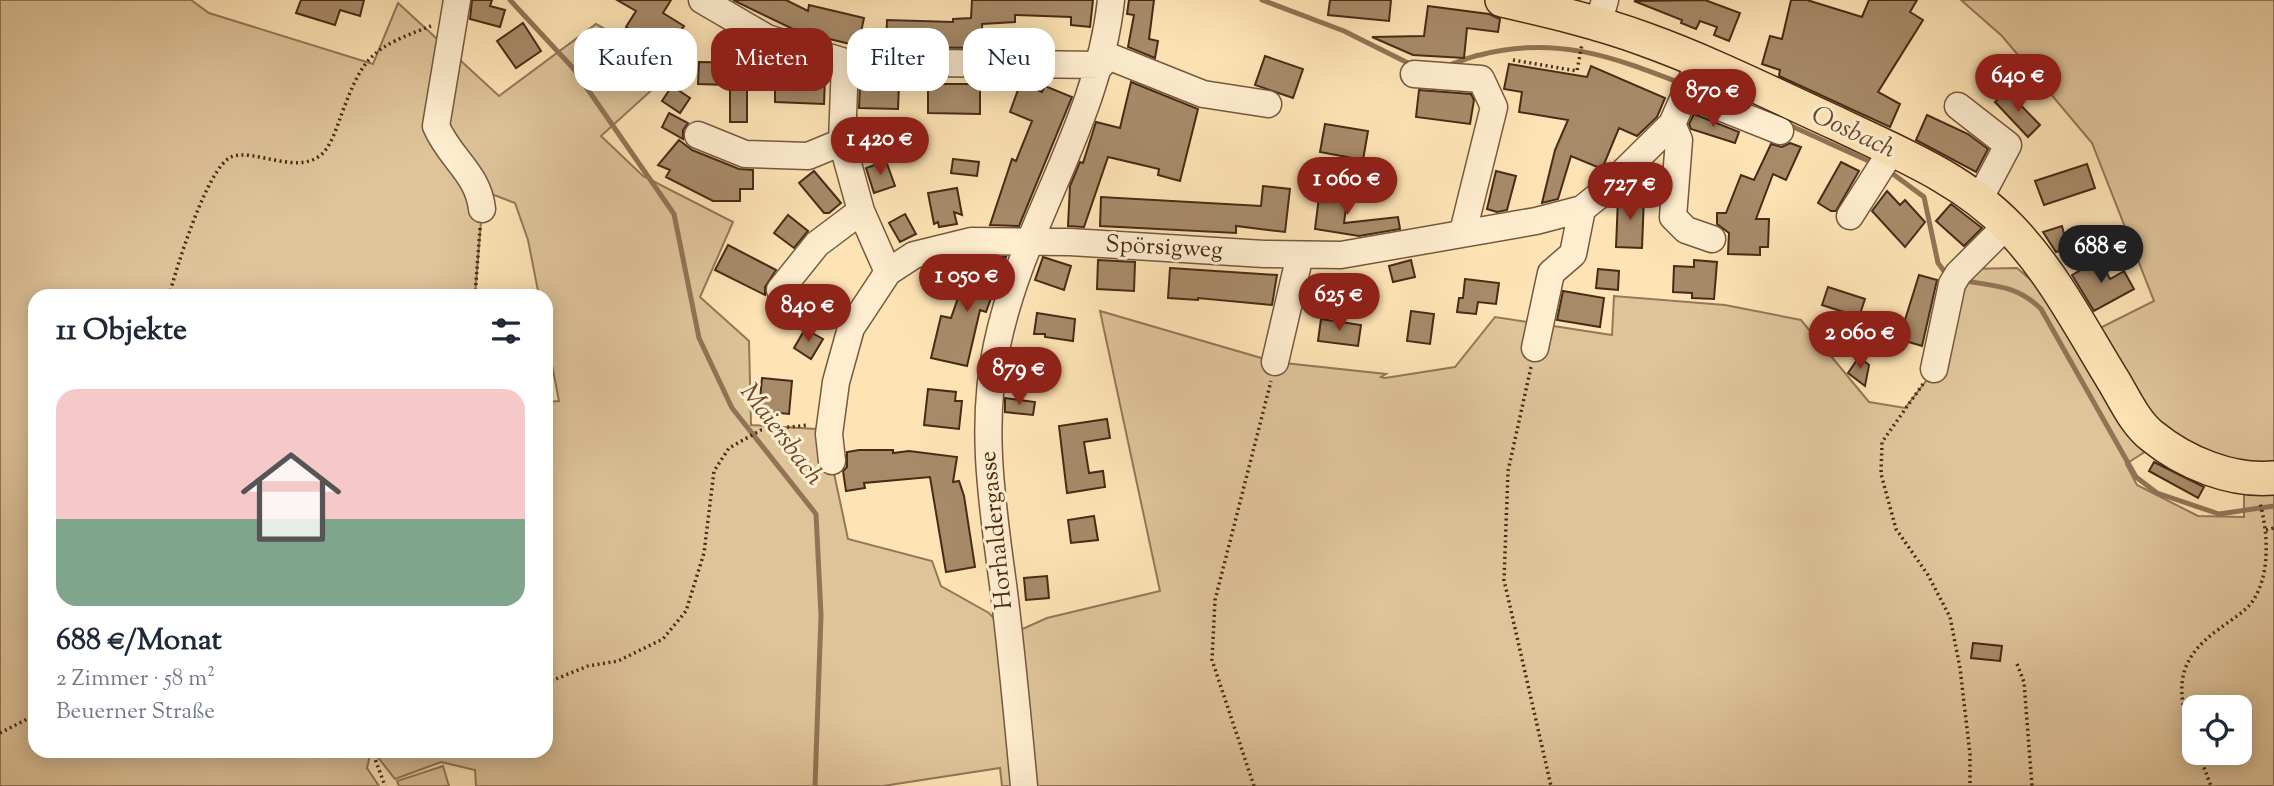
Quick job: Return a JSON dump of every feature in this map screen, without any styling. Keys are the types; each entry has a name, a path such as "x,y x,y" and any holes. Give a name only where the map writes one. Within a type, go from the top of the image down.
{"main road":[{"path":"1502,0 1596,21 1698,65 1887,159 1930,169 1979,200 2026,245 2054,284 2130,409 2150,435 2188,459 2227,475 2256,480 2266,487"}],"street":[{"path":"702,0 767,38 845,62 1102,59 1203,94 1268,104"},
{"name":"Horhaldergasse","path":"1024,786 986,434 996,345 1027,242 1088,103 1102,59 1111,0"},
{"path":"456,11 436,126 443,143 480,190 482,209"},
{"path":"832,461 829,434 835,394 851,328 888,272 861,211 842,142 845,62"},
{"name":"Spörsigweg","path":"888,272 914,255 971,241 1300,255 1340,254 1536,222 1582,209 1602,193 1672,124 1698,65"},
{"path":"1414,74 1480,79 1494,107 1463,232"},
{"path":"1687,94 1780,131"},
{"path":"1958,106 2008,145 1979,200"},
{"path":"1672,124 1679,140 1673,217 1686,230 1713,239"},
{"path":"698,135 745,154 808,156 842,142"},
{"path":"1850,216 1887,159"},
{"path":"1535,348 1551,273 1573,254 1582,209"},
{"path":"780,290 817,244 861,211"},
{"path":"1934,369 1955,279 2007,225"},
{"path":"1275,362 1300,255"}],"path":[{"path":"171,289 191,227 217,170 231,157 246,155 281,163 305,160 322,154 332,139 355,77 364,62 379,48 435,25 456,11"},
{"path":"1513,60 1577,71 1596,21"},
{"path":"476,289 482,209"},
{"path":"1535,348 1508,471 1504,580 1551,786"},
{"path":"1254,786 1212,660 1215,600 1275,362"},
{"path":"1934,369 1882,442 1881,474 1896,529 1928,575 1950,617 1960,668 1970,754 1970,786"},
{"path":"553,680 588,666 618,661 663,639 686,611 704,553 714,471 729,448 761,430 817,423 835,394"},
{"path":"2182,695 2183,671 2188,658 2251,603 2264,572 2266,487"},
{"path":"2266,530 2274,528"},
{"path":"2017,664 2024,682 2032,786"},
{"path":"0,733 28,719"},
{"path":"375,758 386,786"},
{"path":"2203,765 2211,786"}],"shaded area":[{"path":"0,0 191,0 209,13 373,64 398,3 499,96 574,40 574,91 651,91 601,136 643,176 733,222 700,297 749,341 751,425 817,429 831,459 848,539 932,561 941,586 989,613 1009,635 1047,618 1160,591 1100,311 1275,362 1386,374 1381,377 1385,378 1455,367 1495,317 1612,335 1614,296 1725,305 1801,320 1869,402 1905,408 1947,354 1964,269 2017,268 2045,292 2151,448 2126,464 2137,485 2198,516 2244,517 2244,492 2274,489 2274,786 1002,786 1000,768 883,786 476,786 475,770 441,762 395,779 378,758 553,758 553,401 559,401 553,370 553,289 538,289 528,240 515,203 481,190 476,289 28,289 28,758 369,758 367,768 379,786 0,786"},
{"path":"1961,0 2274,0 2274,463 2229,462 2165,429 2131,392 2096,330 2154,301 2092,143 2002,36"},
{"path":"443,766 449,786 399,786 397,781"}],"building":[{"path":"301,0 364,0 360,16 340,10 335,25 296,13"},
{"path":"472,0 492,0 490,6 505,10 500,27 470,19"},
{"path":"617,0 671,0 663,13 684,26 628,28 636,11"},
{"path":"733,0 786,0 808,11 809,5 864,18 862,28 847,28 847,43 833,40 833,28 791,28"},
{"path":"972,0 1093,0 1090,27 1071,25 1071,17 1015,15 1015,22 982,24 982,28 963,28 963,48 949,48 949,28 887,28 887,20 953,22 953,19 971,18"},
{"path":"1129,0 1154,0 1149,39 1158,41 1155,58 1128,47 1134,15 1127,14"},
{"path":"1330,0 1391,0 1389,21 1328,15"},
{"path":"1705,0 1740,13 1729,41 1714,35 1717,27 1700,21 1696,29 1681,23 1682,20 1634,1"},
{"path":"1791,0 1807,0 1862,17 1869,0 1917,0 1910,12 1923,20 1878,92 1900,104 1890,127 1779,76 1780,70 1762,64 1770,36 1782,39"},
{"path":"1428,6 1489,14 1500,19 1498,32 1467,28 1464,58 1413,55 1372,37 1424,36"},
{"path":"523,23 541,51 516,68 497,41"},
{"path":"1265,56 1303,69 1293,98 1255,85"},
{"path":"699,62 711,62 711,84 698,84"},
{"path":"1509,64 1587,77 1591,66 1665,98 1657,117 1637,136 1619,128 1602,169 1571,156 1558,199 1542,203 1555,150 1568,120 1519,112 1522,92 1504,89"},
{"path":"1131,82 1198,109 1180,181 1158,175 1159,169 1108,157 1084,227 1068,226 1070,186 1080,162 1083,163 1096,122 1120,128"},
{"path":"949,84 963,84 963,91 980,91 980,114 928,113 928,91 949,91"},
{"path":"1055,90 1072,97 1019,226 990,225 1012,159 1016,161 1032,121 1010,112 1018,91"},
{"path":"1419,90 1471,94 1474,100 1470,124 1416,117"},
{"path":"669,91 680,91 690,98 680,113 662,101"},
{"path":"730,91 747,91 747,122 730,122"},
{"path":"775,91 824,91 824,104 775,102"},
{"path":"860,91 899,91 898,109 859,108"},
{"path":"2007,91 2040,125 2028,137 1995,102"},
{"path":"669,113 688,123 683,130 683,139 662,127"},
{"path":"1694,114 1739,132 1735,143 1691,129 1689,124"},
{"path":"1927,115 1968,134 1988,149 1976,172 1916,140"},
{"path":"1325,124 1368,131 1363,160 1320,152"},
{"path":"679,140 692,150 739,169 753,170 753,189 740,189 740,201 713,201 666,177 670,170 658,165"},
{"path":"1790,143 1801,147 1786,180 1773,174 1756,219 1769,219 1768,247 1760,247 1760,255 1728,254 1729,233 1717,224 1717,213 1726,213 1741,175 1754,180 1771,144 1782,147"},
{"path":"953,159 979,162 977,176 951,173"},
{"path":"886,161 895,186 874,193 866,168"},
{"path":"1841,162 1859,171 1836,211 1831,211 1818,203"},
{"path":"2087,164 2095,188 2044,205 2035,181"},
{"path":"814,171 841,203 829,213 824,213 799,183"},
{"path":"1496,171 1516,176 1507,210 1497,212 1487,209"},
{"path":"1263,186 1290,189 1285,232 1236,226 1236,233 1100,226 1101,197 1261,206"},
{"path":"957,188 962,215 954,212 957,224 939,227 938,222 934,224 928,193"},
{"path":"1320,189 1348,192 1344,223 1398,217 1400,229 1359,236 1315,229"},
{"path":"1887,191 1900,205 1905,200 1925,222 1905,247 1872,211"},
{"path":"1623,195 1644,196 1642,248 1616,247 1618,199"},
{"path":"1951,204 1982,228 1964,246 1936,221"},
{"path":"905,214 916,234 900,242 889,223"},
{"path":"788,215 808,231 794,248 774,233"},
{"path":"2062,226 2064,234 2075,231 2079,245 2056,252 2043,232"},
{"path":"728,245 776,270 765,287 765,295 715,270"},
{"path":"984,257 1006,257 986,312 980,310 967,366 931,358 941,316 951,318 966,275 977,277"},
{"path":"1043,257 1071,266 1064,290 1035,280"},
{"path":"1098,260 1135,262 1134,291 1097,289"},
{"path":"1411,260 1415,277 1393,282 1389,266"},
{"path":"1694,260 1717,262 1714,299 1692,298 1692,293 1673,292 1674,266 1694,267"},
{"path":"2095,262 2101,262 2110,279 2124,271 2134,289 2094,311 2072,275"},
{"path":"1170,268 1277,275 1272,305 1168,298"},
{"path":"1598,269 1619,271 1618,290 1596,288"},
{"path":"1919,275 1937,280 1922,346 1899,339"},
{"path":"1465,279 1499,283 1496,304 1478,302 1476,314 1457,312 1459,298 1463,298"},
{"path":"1828,287 1865,299 1859,317 1822,305"},
{"path":"1563,291 1604,298 1600,327 1557,320"},
{"path":"1411,311 1434,314 1430,344 1407,341"},
{"path":"1037,313 1075,319 1073,341 1034,334"},
{"path":"1321,319 1361,325 1358,346 1318,341"},
{"path":"1852,321 1876,326 1873,342 1849,337"},
{"path":"805,329 823,339 811,359 794,348"},
{"path":"1859,357 1869,365 1865,386 1848,373"},
{"path":"762,378 792,381 789,414 759,411"},
{"path":"928,389 956,392 955,401 962,401 959,429 924,425"},
{"path":"1005,398 1035,402 1033,415 1005,412"},
{"path":"1107,419 1110,438 1084,442 1089,473 1103,471 1105,487 1067,493 1059,426"},
{"path":"893,450 893,453 909,451 957,457 953,482 959,481 964,496 975,567 946,572 930,477 864,483 865,488 846,491 843,471 847,467 847,452"},
{"path":"2154,462 2204,487 2198,498 2149,471"},
{"path":"1094,516 1098,540 1071,543 1068,520"},
{"path":"1047,576 1049,598 1026,600 1024,578"},
{"path":"1973,643 2002,646 2000,661 1971,658"}],"waterway":[{"name":"Maiersbach","path":"510,0 573,68 674,214 699,338 732,408 816,514 821,615 815,786"},
{"name":"Oosbach","path":"1262,0 1344,31 1412,65"},
{"name":"Oosbach","path":"1449,65 1507,49 1559,48 1633,65 1683,84"},
{"name":"Oosbach","path":"1787,124 1873,163"},
{"name":"Oosbach","path":"1889,171 1924,197 1938,263 1947,275"},
{"name":"Oosbach","path":"1965,281 2015,291 2041,309 2136,477 2157,493 2219,514 2274,506"}]}
